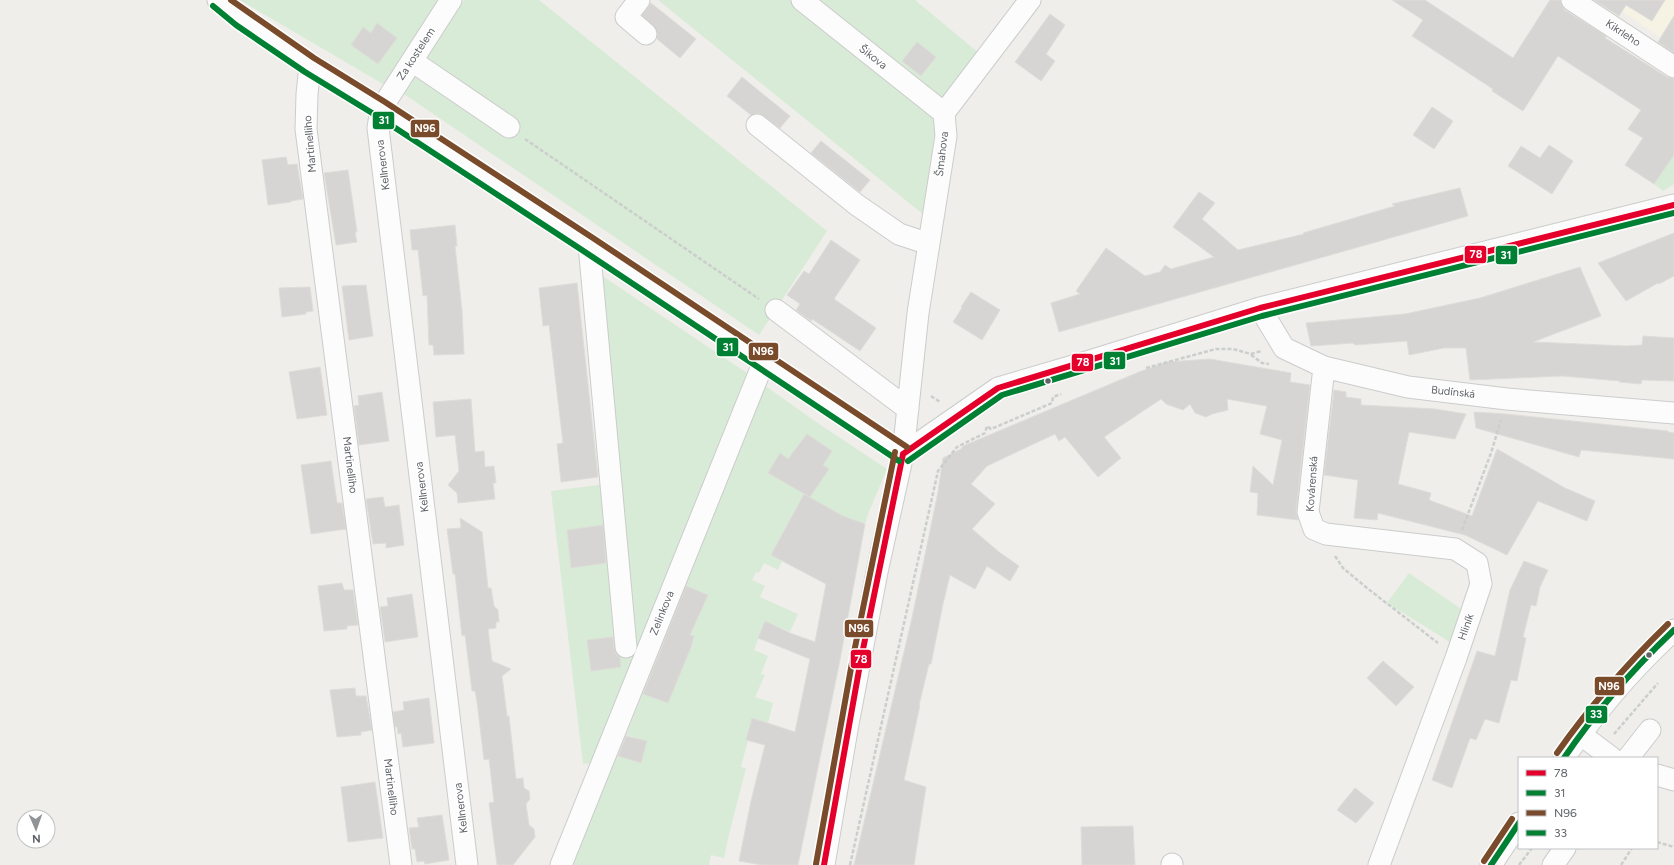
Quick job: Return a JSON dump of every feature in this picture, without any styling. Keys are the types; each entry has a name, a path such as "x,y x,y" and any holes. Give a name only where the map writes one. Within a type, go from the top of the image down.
{"street":[{"path":"218,0 241,18 310,65 381,109 589,244 903,454 998,388 1083,364 1260,308 1674,205"},
{"name":"Za kostelem","path":"381,109 451,0"},
{"path":"639,0 626,18 646,34"},
{"name":"Šikova","path":"802,0 944,113"},
{"path":"944,113 1030,0"},
{"name":"Kikrleho","path":"1572,0 1674,67"},
{"path":"412,61 509,127"},
{"name":"Martinelliho","path":"310,65 306,128 401,865"},
{"name":"Kellnerova","path":"381,109 378,128 468,865"},
{"name":"Šmahova","path":"824,865 848,724 903,454 918,313 946,136 944,113"},
{"path":"757,125 857,205 881,222 899,234 929,244"},
{"path":"589,244 626,647"},
{"name":"Budínská","path":"1260,308 1284,348 1324,367 1408,387 1507,399 1674,413"},
{"path":"776,310 908,409"},
{"name":"Zelinkova","path":"561,865 764,361"},
{"name":"Kovárenská","path":"1324,367 1308,512 1314,529 1326,534"},
{"path":"1326,534 1455,550"},
{"name":"Hliník","path":"1379,865 1456,658 1481,584 1477,563 1455,550"},
{"path":"1565,757 1580,734 1646,656 1674,630"},
{"path":"1629,757 1650,730"},
{"path":"1580,734 1607,754"},
{"path":"1658,775 1674,780"},
{"path":"1490,865 1518,824"},
{"path":"1553,865 1564,849"}],"path":[{"path":"509,127 776,310"},
{"path":"1141,369 1216,348 1232,349 1251,354 1282,344"},
{"path":"850,865 938,470 958,447 985,433 987,426 991,429 1052,403 1052,397 1067,391"},
{"path":"1455,550 1491,453 1507,399"},
{"path":"1326,534 1332,552 1343,568 1456,658"},
{"path":"1607,754 1620,726 1658,683"},
{"path":"1658,842 1674,847"},
{"path":"1519,865 1531,849"},
{"path":"1621,865 1631,849"}],"shaded area":[{"path":"1665,0 1674,0 1674,19 1672,18 1660,37 1622,11 1626,5 1652,21"}],"green space":[{"path":"240,0 451,0 393,90"},
{"path":"464,0 539,0 827,231 759,335 404,94"},
{"path":"658,0 915,0 980,54 937,115 924,215"},
{"path":"1674,154 1674,184 1663,191 1654,184"},
{"path":"586,265 750,375 598,762 583,764 551,491 606,484"},
{"path":"764,385 887,469 865,524 843,516 826,506 787,541 778,559 782,561 778,570 764,563 759,573 756,572 752,580 765,586 760,597 798,614 790,632 765,621 754,650 768,656 761,674 765,675 755,697 773,703 768,723 748,740 741,767 746,768 724,858 711,855 709,865 573,865 617,756 641,763 647,741 626,735 655,662 681,671 694,636 671,627 667,638 664,637"},
{"path":"1409,573 1461,609 1450,642 1387,603"}],"building":[{"path":"1392,0 1425,0 1513,58 1550,0 1560,0 1565,10 1606,36 1605,38 1667,77 1674,79 1674,155 1654,184 1625,165 1643,138 1628,129 1641,110 1558,56 1523,111 1492,91 1493,89 1412,36 1423,20"},
{"path":"1594,0 1665,0 1652,21 1626,5 1619,16"},
{"path":"651,3 696,39 680,58 657,39 657,30 642,15"},
{"path":"1050,14 1065,25 1046,54 1055,61 1041,81 1015,62"},
{"path":"1674,16 1674,53 1658,42"},
{"path":"377,23 397,38 378,64 351,45 363,27 371,33"},
{"path":"917,42 936,57 921,76 902,61"},
{"path":"742,77 790,116 780,128 759,113 751,115 727,96"},
{"path":"1432,107 1453,121 1434,149 1413,135"},
{"path":"821,141 870,180 860,192 811,153"},
{"path":"1549,145 1573,161 1552,194 1508,166 1521,146 1540,158"},
{"path":"286,157 288,165 297,164 303,199 268,205 262,160"},
{"path":"348,170 357,232 355,232 357,242 336,245 324,173"},
{"path":"1460,188 1468,216 1059,332 1051,303 1080,294 1076,291 1106,248 1145,276 1160,272 1165,265 1171,269 1214,257 1173,227 1199,192 1215,203 1202,219 1238,250 1304,234 1303,233 1395,206 1392,204"},
{"path":"455,225 457,246 455,246 462,310 464,354 434,355 433,345 429,345 427,295 423,296 418,250 412,250 410,230"},
{"path":"1674,233 1674,276 1626,301 1598,263"},
{"path":"831,240 860,260 834,299 876,328 860,351 796,310 800,304 787,295 804,271 809,274"},
{"path":"1580,267 1601,316 1533,342 1627,346 1642,345 1643,336 1674,338 1674,381 1642,380 1641,384 1562,376 1470,380 1466,348 1444,348 1409,355 1407,341 1355,345 1353,343 1311,346 1306,323 1405,314 1480,298"},
{"path":"577,283 598,477 561,482 557,444 563,443 549,325 543,326 539,288"},
{"path":"366,285 373,336 349,340 342,286"},
{"path":"310,287 313,311 306,312 306,314 282,317 279,288"},
{"path":"971,292 1000,310 982,340 953,322"},
{"path":"1210,359 1291,373 1290,382 1310,385 1296,511 1298,520 1257,515 1258,493 1250,492 1253,466 1273,485 1282,440 1260,434 1267,406 1227,399 1228,410 1206,417 1195,413 1190,404 1183,410 1166,404 1161,399 1104,437 1121,458 1098,477 1065,437 1059,441 1055,434 987,466 971,484 995,504 972,529 999,552 1019,566 1010,581 987,566 975,589 950,575 931,664 929,664 919,705 904,780 926,787 914,865 854,865 912,618 938,492 943,458 961,449 963,446 1139,372 1168,362"},
{"path":"320,367 327,415 297,419 289,372"},
{"path":"1334,390 1346,392 1346,397 1361,399 1361,405 1435,409 1466,414 1455,439 1409,432 1398,484 1431,493 1429,500 1472,516 1497,449 1565,488 1595,501 1587,521 1538,501 1507,555 1465,535 1378,513 1377,520 1354,518 1358,480 1324,475"},
{"path":"382,392 389,441 359,445 354,406 359,405 358,396"},
{"path":"471,399 475,452 484,451 485,467 494,466 496,483 493,483 495,499 458,503 457,493 448,485 459,471 455,435 436,437 433,402"},
{"path":"1474,412 1668,431 1674,433 1674,459 1581,450 1579,457 1476,428"},
{"path":"807,434 832,451 823,465 829,469 810,497 768,473 780,453 788,459"},
{"path":"331,461 337,503 342,503 346,529 311,534 301,465"},
{"path":"804,494 843,516 865,524 839,665 798,865 762,865 739,861 751,801 765,745 746,740 752,718 795,732 810,659 758,638 765,621 790,633 815,642 826,584 771,555"},
{"path":"383,497 385,507 399,505 404,545 386,548 386,543 373,544 366,499"},
{"path":"460,518 482,532 488,588 491,588 494,606 498,610 499,622 496,622 496,628 488,629 492,661 511,669 502,676 507,716 509,716 516,779 523,778 524,788 529,791 530,799 526,804 529,825 534,829 535,837 513,865 497,865 489,803 494,802 489,759 484,760 477,702 475,691 472,691 465,635 462,636 455,574 453,574 447,529 461,528"},
{"path":"603,525 606,563 571,568 567,530"},
{"path":"1524,561 1548,570 1540,587 1536,606 1531,605 1523,637 1526,638 1517,681 1511,680 1499,723 1485,719 1476,740 1470,738 1452,788 1432,780 1477,651 1495,656 1510,590"},
{"path":"342,583 344,590 353,590 358,625 347,626 347,629 324,631 318,586"},
{"path":"686,586 708,595 690,635 694,636 691,647 668,703 643,694"},
{"path":"412,594 418,637 385,642 380,607 388,606 387,598"},
{"path":"613,637 614,648 616,654 620,657 621,667 591,671 587,640"},
{"path":"1383,661 1414,687 1396,706 1367,678"},
{"path":"355,688 356,696 366,696 372,730 361,732 361,735 337,737 330,690"},
{"path":"429,698 434,743 403,747 401,733 398,734 397,727 395,727 393,712 404,710 403,702"},
{"path":"626,736 647,741 641,763 618,756"},
{"path":"375,782 383,838 348,842 341,787"},
{"path":"1355,788 1374,803 1356,823 1337,810"},
{"path":"442,815 449,860 425,864 424,861 417,862 415,849 412,849 409,828 419,827 417,818"},
{"path":"1133,826 1135,865 1082,865 1081,827"}],"transit line":[{"name":"N96","path":"231,0 314,58 385,102 593,238 907,447"},
{"name":"31","path":"213,6 236,25 305,72 377,116 585,252 899,461"},
{"name":"78","path":"903,454 998,388 1260,308 1674,205"},
{"name":"31","path":"908,461 1002,395 1262,316 1674,213"},
{"name":"N96","path":"816,864 853,657 895,452"},
{"name":"78","path":"824,865 861,659 903,454"},
{"name":"N96","path":"1557,753 1582,719 1610,686 1638,654 1668,624"},
{"name":"33","path":"1565,757 1616,691 1674,630"},
{"name":"N96","path":"1484,861 1512,819"},
{"name":"33","path":"1491,865 1518,824"}]}
